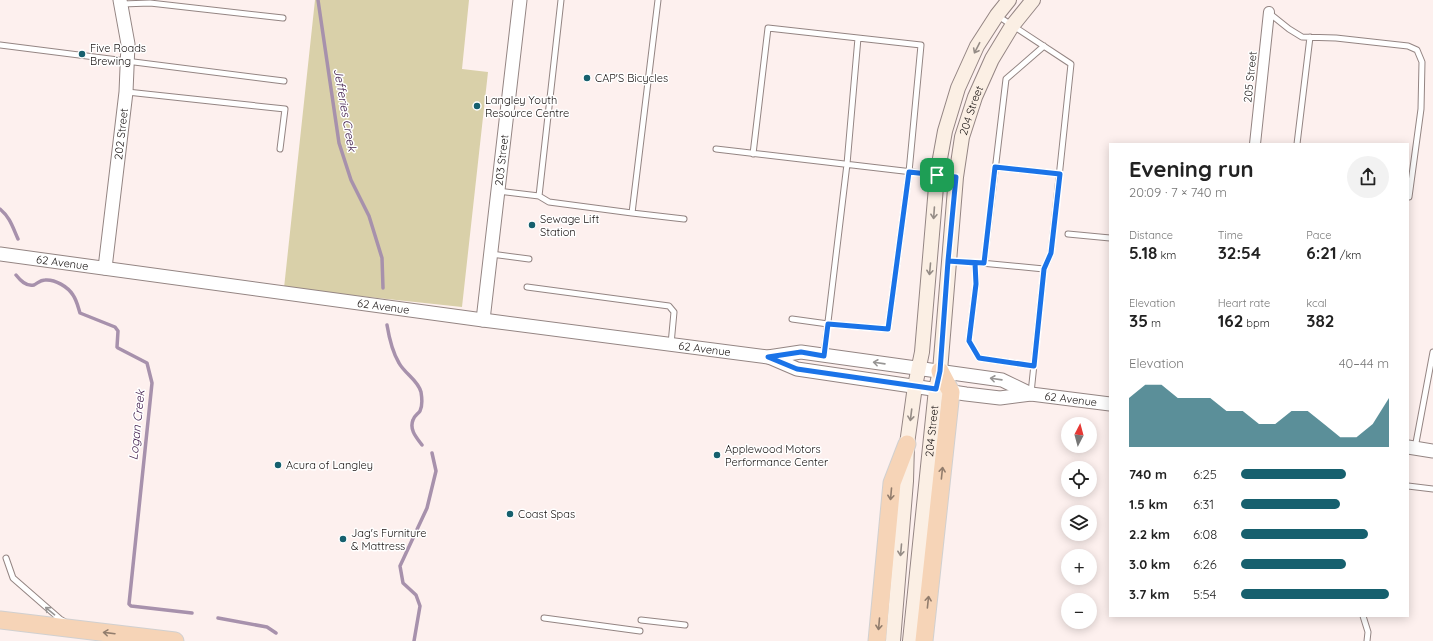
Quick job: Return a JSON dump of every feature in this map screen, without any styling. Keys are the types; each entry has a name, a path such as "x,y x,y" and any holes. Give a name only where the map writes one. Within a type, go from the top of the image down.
{"highway":[{"path":"924,641 943,390 940,371"},
{"path":"878,641 892,483 908,444"},
{"path":"0,620 175,641"}],"main road":[{"name":"204 Street","path":"893,641 908,444 915,386 923,340 937,175 945,131 958,88 977,46 997,15 1009,0"},
{"name":"204 Street","path":"940,371 948,261 956,177 962,137 975,97 992,60 1012,26 1033,0"},
{"name":"204 Street","path":"910,641 943,390"}],"street":[{"name":"203 Street","path":"483,320 520,0"},
{"name":"202 Street","path":"105,268 126,92 128,44 121,2"},
{"name":"205 Street","path":"1255,143 1269,12"},
{"name":"62 Avenue","path":"0,254 483,320 768,357 797,369 1000,398 1031,394 1109,404"},
{"name":"62 Avenue","path":"768,357 801,352 940,371 1002,380 1031,394"},
{"path":"1411,448 1433,451"}],"lane":[{"path":"539,196 561,0"},
{"path":"632,213 658,0"},
{"path":"121,2 150,3 283,18"},
{"path":"1269,12 1289,29 1302,37 1336,38 1408,46 1417,50 1422,62 1421,110 1409,197"},
{"path":"997,15 1071,64 1051,253 1044,269 1031,394"},
{"path":"753,154 768,28 921,45 909,172 888,329 828,324 792,319"},
{"path":"1297,143 1310,37"},
{"path":"824,356 847,164 858,38"},
{"path":"0,45 284,81"},
{"path":"984,263 1006,79 1044,46"},
{"path":"126,92 285,110 280,149"},
{"path":"716,149 956,177"},
{"path":"995,167 1060,174"},
{"path":"498,192 539,196 549,202 684,219"},
{"path":"1068,234 1109,238"},
{"path":"490,254 529,259"},
{"path":"948,261 1044,269"},
{"path":"975,263 976,284 969,341 979,358 1034,366"},
{"path":"527,287 669,306 674,312 671,344"},
{"path":"1411,448 1433,352"},
{"path":"1409,486 1433,489"},
{"path":"6,558 13,578 33,597 60,619 84,630"},
{"path":"1363,617 1368,632 1367,641"},
{"path":"544,618 640,631"},
{"path":"641,620 685,625"}],"shaded area":[{"path":"315,0 469,0 462,69 488,72 462,307 284,288"}],"waterway":[{"name":"Jefferies Creek","path":"318,0 339,143 351,180 369,216 382,258 383,288"},
{"path":"0,209 9,219 18,239"},
{"name":"Logan Creek","path":"16,275 21,281 28,285 34,285 42,280 49,280 65,286 74,297 80,313 115,327 118,331 117,347 147,363 152,383 129,604 131,606 192,613"},
{"name":"Jefferies Creek","path":"387,325 397,359 417,384 421,392 422,406 420,411 415,416 412,427 414,434 422,445"},
{"name":"Jefferies Creek","path":"414,641 420,606 416,595 403,583 400,566 427,508 436,471 432,453"},
{"name":"Logan Creek","path":"218,618 267,627 276,633"}],"place":[{"name":"Five Roads Brewing","path":"82,54"},
{"name":"CAP'S Bicycles","path":"587,78"},
{"name":"Langley Youth Resource Centre","path":"477,106"},
{"name":"Sewage Lift Station","path":"532,225"},
{"name":"Applewood Motors Performance Center","path":"717,455"},
{"name":"Acura of Langley","path":"278,465"},
{"name":"Coast Spas","path":"510,514"},
{"name":"Jag's Furniture & Mattress","path":"343,539"}],"route":[{"path":"937,175 909,172 888,329 828,324 824,356 801,352 768,357 797,369 936,389 940,371 948,261 975,263 976,284 969,341 979,358 1034,366 1044,269 1051,253 1060,174 995,167 984,263 948,261 956,177 937,175"}]}
